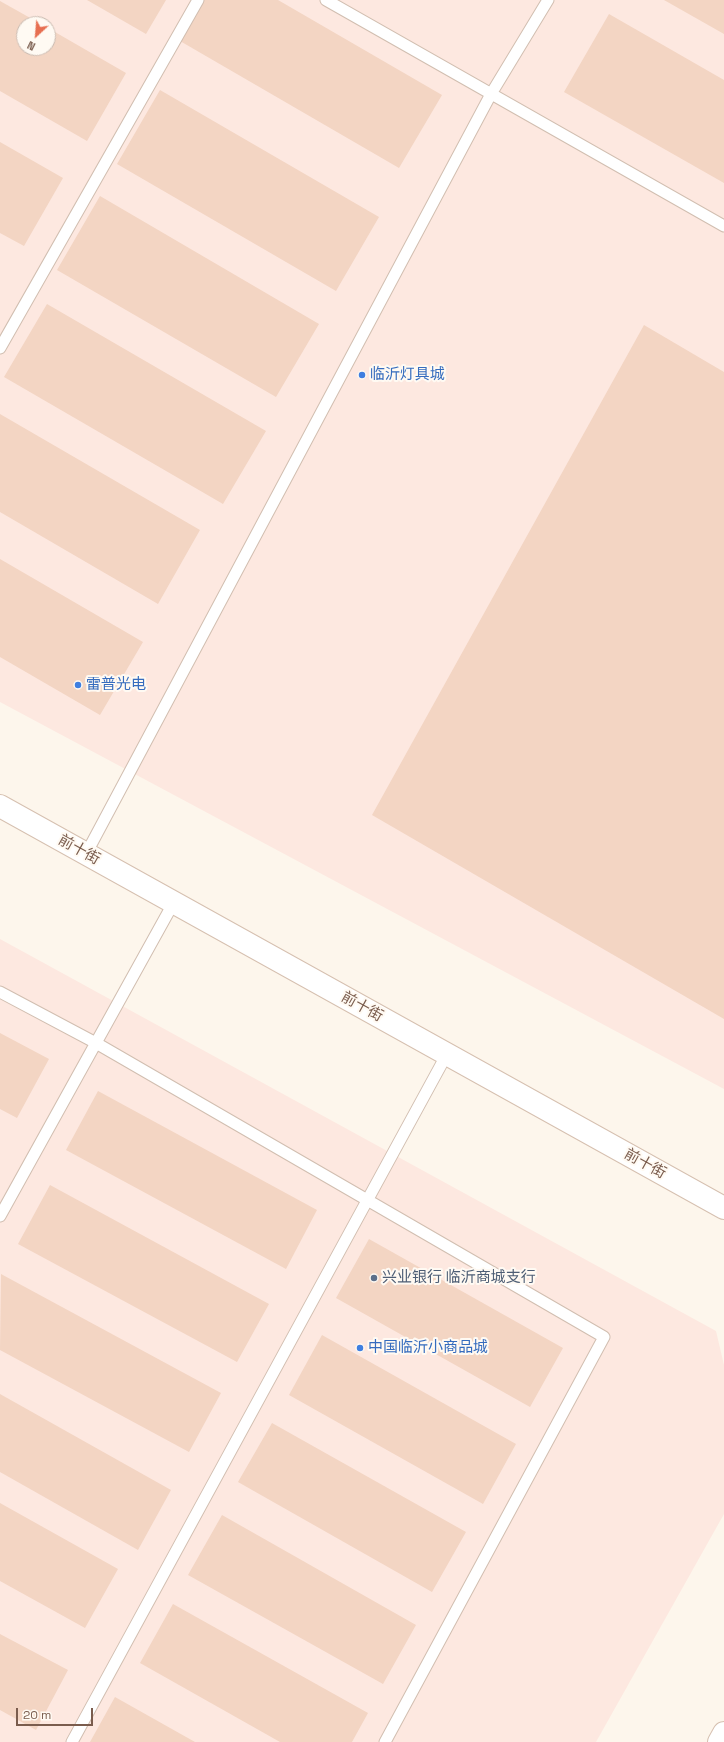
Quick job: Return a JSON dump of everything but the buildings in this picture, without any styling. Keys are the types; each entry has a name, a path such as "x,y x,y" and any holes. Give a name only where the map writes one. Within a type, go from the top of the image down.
{"main road":[{"name":"前十街","path":"0,806 724,1208"},
{"path":"719,1742 724,1733"}],"lane":[{"path":"0,348 198,0"},
{"path":"326,0 724,226"},
{"path":"86,854 492,94 548,0"},
{"path":"0,1216 174,902"},
{"path":"0,992 96,1043 604,1337 385,1742"},
{"path":"72,1742 447,1054"}],"shaded area":[{"name":"临沂灯具城","path":"0,0 724,0 724,1089 0,702"},
{"name":"中国临沂小商品城","path":"0,939 716,1331 724,1365 724,1514 596,1742 0,1742"}],"place":[{"name":"临沂灯具城","path":"362,375"},
{"name":"雷普光电","path":"78,685"},
{"name":"兴业银行 临沂商城支行","path":"374,1278"},
{"name":"中国临沂小商品城","path":"360,1348"}]}
